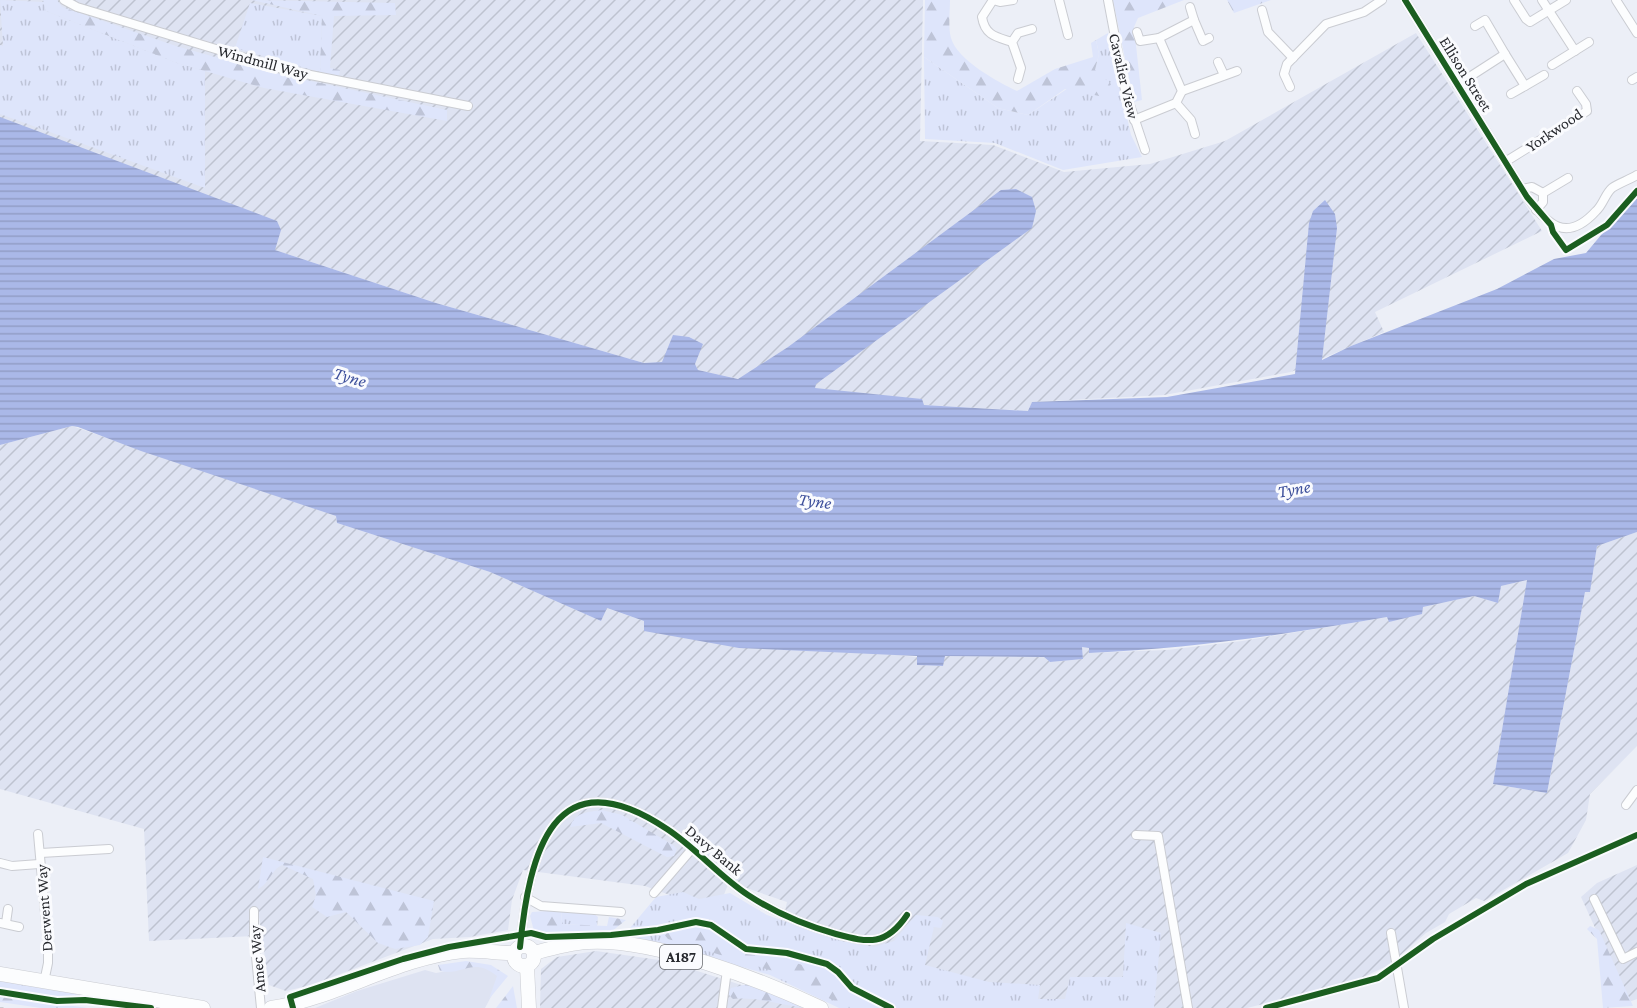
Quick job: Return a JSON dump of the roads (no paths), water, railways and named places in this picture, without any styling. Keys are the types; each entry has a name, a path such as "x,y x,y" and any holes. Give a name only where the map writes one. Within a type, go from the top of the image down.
{"main road":[{"name":"A187","path":"531,959 568,944 590,941 623,944 727,970 821,1008"},
{"path":"271,1008 310,999 392,968 448,954 517,950 518,964 531,959 529,1008"},
{"path":"0,975 203,1008"}],"street":[{"name":"Windmill Way","path":"64,0 77,7 285,70 468,106"},
{"path":"1012,42 989,34 982,17 993,0 1014,0"},
{"path":"1059,0 1068,35"},
{"name":"Cavalier View","path":"1108,0 1125,90 1144,150"},
{"path":"1290,87 1284,74 1293,58 1326,24 1364,12 1382,0"},
{"name":"Ellison Street","path":"1405,0 1536,210"},
{"path":"1514,0 1528,21 1566,0"},
{"path":"1542,0 1575,51"},
{"path":"1616,0 1637,33"},
{"path":"1190,7 1203,41 1209,38"},
{"path":"1262,10 1268,32 1293,58"},
{"path":"1137,32 1140,41 1159,38 1194,20"},
{"path":"1475,26 1485,20 1525,86"},
{"path":"1012,42 1018,33 1032,29"},
{"path":"1159,38 1182,91"},
{"path":"1012,42 1021,68 1018,79"},
{"path":"1552,65 1590,42"},
{"path":"1457,84 1505,54"},
{"path":"1218,62 1224,75"},
{"path":"1134,120 1176,103 1182,91 1236,71"},
{"path":"1511,94 1544,75"},
{"name":"Yorkwood","path":"1505,162 1587,111 1586,104 1577,91"},
{"path":"1176,103 1191,120 1196,134"},
{"path":"1543,193 1543,202 1536,210 1553,226 1572,229 1592,216 1612,189 1637,175"},
{"path":"1543,193 1568,178"},
{"path":"1522,189 1532,187 1543,193"},
{"path":"1626,806 1637,790"},
{"name":"Davy Bank","path":"517,950 525,897 542,842 558,818 571,809 597,801 610,802 643,814 669,830 750,896 827,931 860,940 878,940 899,927 907,915"},
{"name":"Derwent Way","path":"38,834 48,946 48,963 44,982"},
{"path":"1136,835 1158,836 1188,1008"},
{"path":"41,853 109,849"},
{"path":"654,893 692,849"},
{"path":"0,863 12,866 39,864"},
{"path":"525,897 541,906 604,915 621,912"},
{"path":"1594,899 1623,959 1637,952"},
{"path":"8,909 3,923 20,927"},
{"name":"Amec Way","path":"254,911 261,1008"},
{"path":"1391,933 1404,1008"},
{"path":"722,1008 727,970"}],"water":[{"name":"Tyne","path":"0,117 277,221 281,230 275,250 436,303 644,363 662,362 673,335 689,337 703,344 695,364 698,370 738,379 788,347 1001,190 1016,189 1032,197 1036,211 1032,228 816,384 815,388 922,399 924,405 1028,411 1032,402 1167,397 1295,374 1309,223 1313,211 1325,200 1335,214 1337,228 1322,360 1351,346 1497,289 1554,259 1586,253 1637,192 1637,532 1597,546 1590,592 1585,592 1547,793 1493,784 1527,580 1501,586 1498,603 1474,596 1423,607 1422,614 1389,622 1387,617 1276,635 1164,648 1089,653 1089,648 1082,647 1083,659 1050,662 1044,657 945,656 943,666 917,665 917,656 739,648 644,631 644,621 607,608 601,621 490,572 337,523 336,516 141,451 78,427 72,426 0,445"}]}
